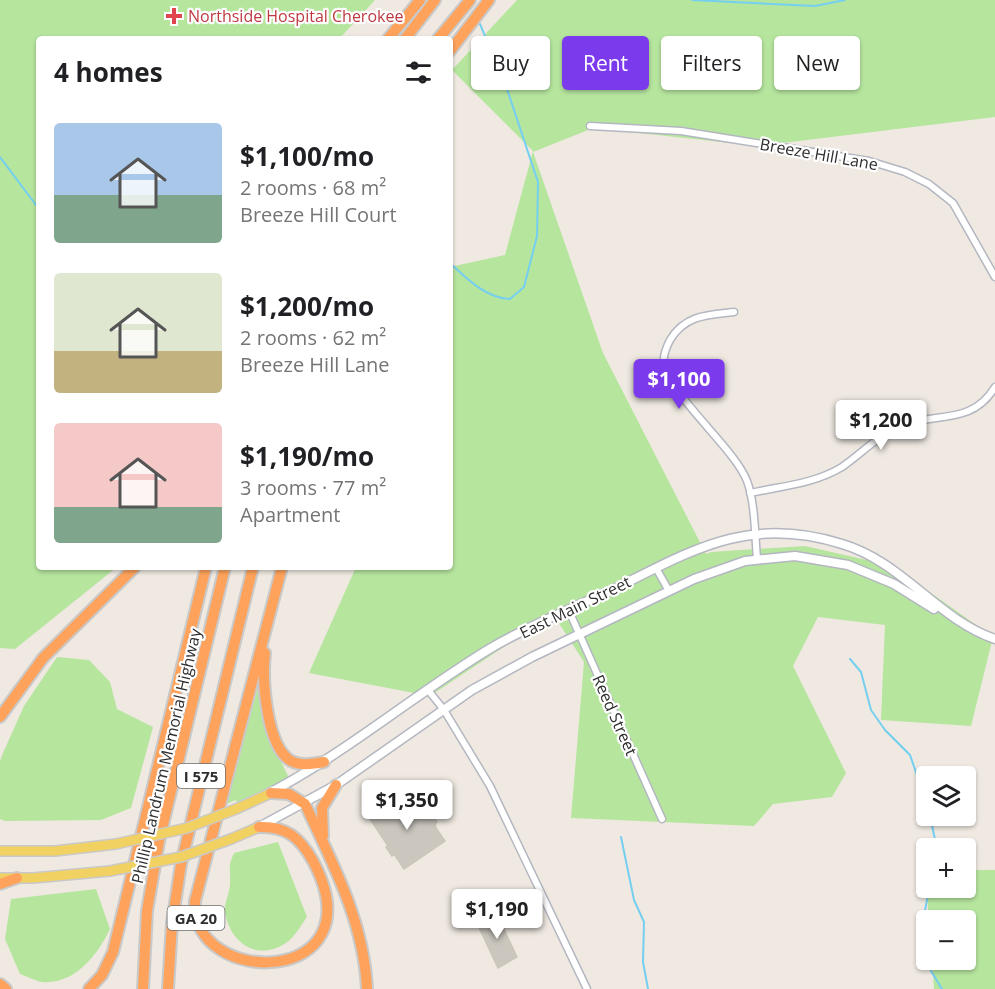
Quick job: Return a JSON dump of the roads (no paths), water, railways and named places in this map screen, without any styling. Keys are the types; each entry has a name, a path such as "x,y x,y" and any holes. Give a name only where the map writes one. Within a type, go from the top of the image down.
{"highway":[{"path":"390,36 420,0"},
{"path":"407,36 435,0"},
{"path":"440,36 470,0"},
{"path":"453,47 489,0"},
{"path":"0,717 27,676 43,658 132,570"},
{"path":"89,989 102,975 113,952 205,570"},
{"name":"Phillip Landrum Memorial Highway","path":"143,989 147,911 159,842 224,570"},
{"name":"I 575","path":"168,989 171,923 181,864 252,570"},
{"name":"GA 20","path":"245,972 226,964 207,944 198,927 195,901 281,570"},
{"path":"271,611 264,677 266,703 274,734 281,750 294,762 305,764 324,762"},
{"path":"325,848 322,808 336,785"},
{"path":"271,792 289,794 305,804 354,914 361,943 367,989"},
{"path":"260,827 280,828 300,840 326,888 328,910 320,940 306,957 287,969 267,974"},
{"path":"0,884 17,878"},
{"path":"0,984 6,989"}],"main road":[{"name":"East Main Street","path":"0,851 55,851 116,844 187,828 236,809 324,762 492,648 680,555 722,540 774,534 824,539 873,556 897,571 938,606 979,632"},
{"name":"East Main Street","path":"0,878 110,871 181,857 260,827 336,785 472,690 579,634 669,591 757,558 795,556 848,565 894,584 951,620 995,639"}],"street":[{"name":"Breeze Hill Lane","path":"590,126 681,131 868,161 905,171 929,184 953,203 995,277"},
{"path":"734,312 702,315 687,320 668,343 664,362 668,374 681,394 741,471 750,493 757,558"},
{"path":"750,493 814,480 841,467 882,435 900,426 970,412 990,395 995,387"},
{"path":"656,568 669,591"},
{"name":"Reed Street","path":"569,610 662,819"},
{"path":"428,690 444,710 490,786 587,989"}],"waterway":[{"path":"692,0 815,6 845,0"},
{"path":"453,266 485,291 510,299 524,287 537,236 538,182 508,92 480,24"},
{"path":"0,157 36,205"},
{"path":"850,659 861,672 871,710 885,730 910,755 916,772"},
{"path":"932,826 935,838"},
{"path":"621,837 634,900 644,922 643,962 648,989"},
{"path":"926,910 928,898"},
{"path":"931,970 942,989"}],"place":[{"name":"Northside Hospital Cherokee","path":"174,16"}]}
